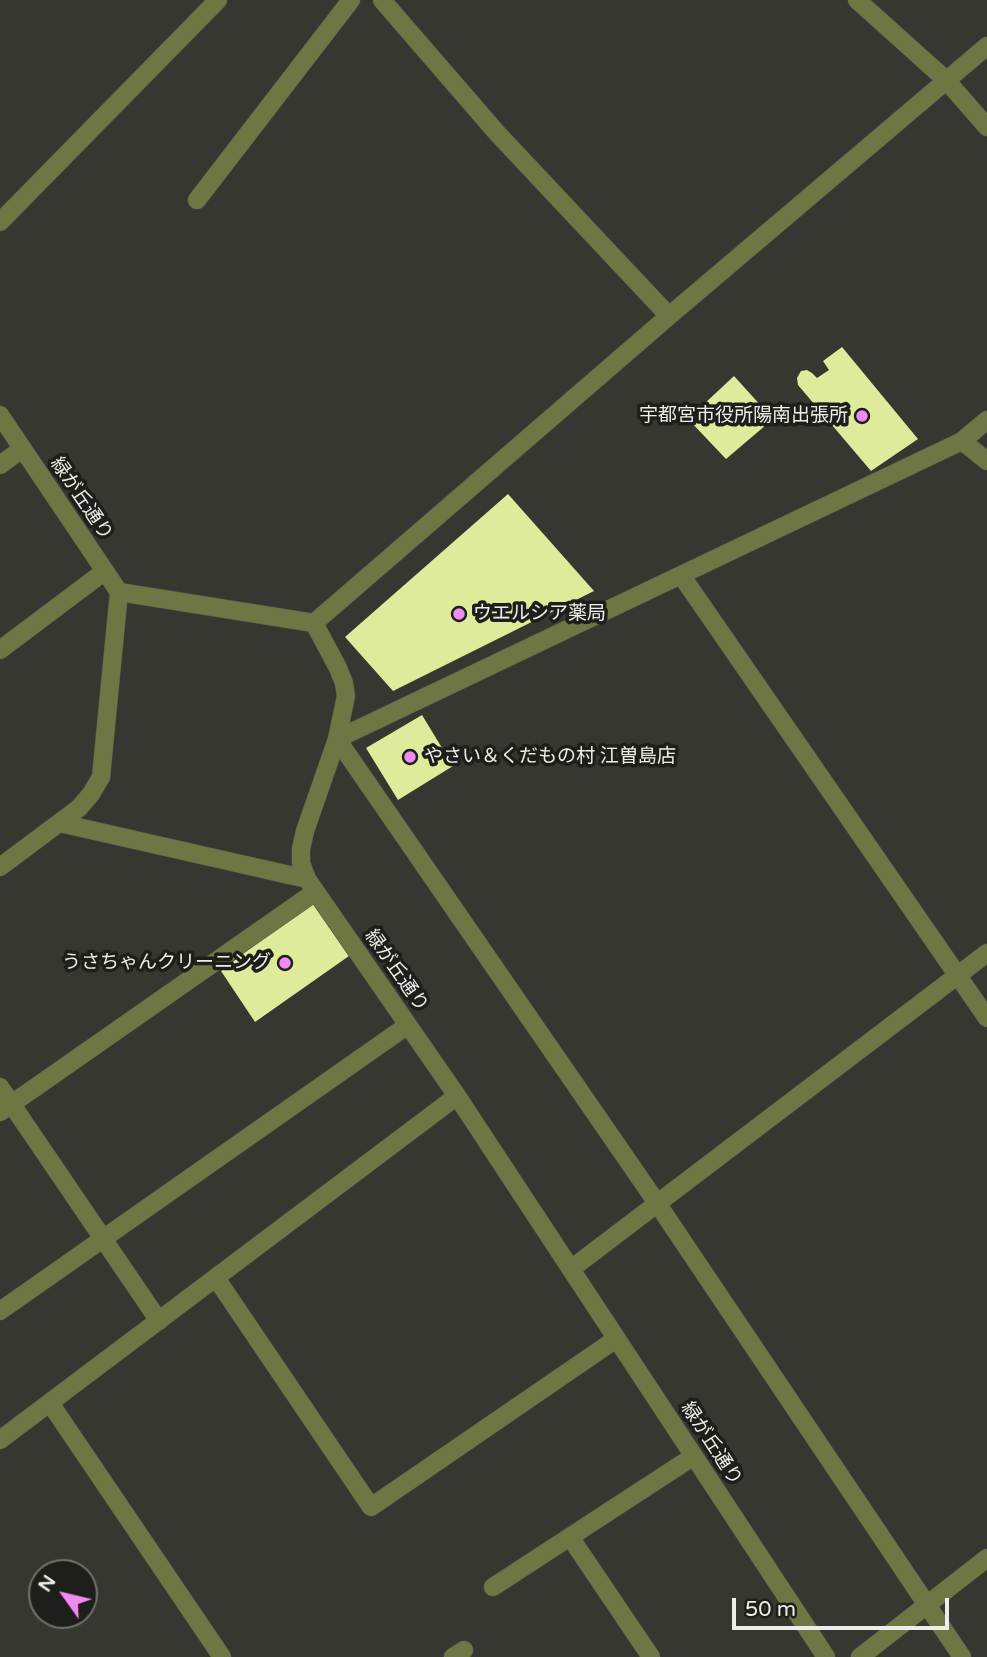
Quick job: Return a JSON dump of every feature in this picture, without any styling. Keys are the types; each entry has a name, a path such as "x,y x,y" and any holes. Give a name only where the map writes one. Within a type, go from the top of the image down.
{"street":[{"path":"0,222 218,0"},
{"path":"197,200 351,0"},
{"path":"382,0 497,133 669,316"},
{"path":"857,0 946,80 987,127"},
{"path":"0,867 79,808 101,777 119,592 314,622 987,46"},
{"name":"緑が丘通り","path":"0,415 119,592"},
{"path":"962,1657 657,1203 337,738 962,441 987,420"},
{"path":"962,441 987,461"},
{"path":"0,466 22,449"},
{"path":"0,650 104,571"},
{"path":"681,575 987,1017"},
{"name":"緑が丘通り","path":"314,622 344,682 346,696 337,738 301,849 301,863 311,886 457,1096 826,1657"},
{"path":"60,823 311,886"},
{"path":"6,1108 311,886"},
{"path":"571,1269 987,953"},
{"path":"0,1311 408,1026"},
{"path":"0,1087 6,1108 103,1238 159,1321"},
{"path":"0,1440 457,1096"},
{"path":"216,1278 371,1507 616,1339"},
{"path":"50,1403 222,1657"},
{"path":"493,1587 694,1456"},
{"path":"570,1537 651,1657"},
{"path":"860,1657 987,1558"}],"building":[{"name":"宇都宮市役所陽南出張所","path":"842,347 918,439 871,471 798,385 797,378 801,371 807,370 817,378 829,370 823,361"},
{"path":"734,376 773,419 726,459 688,419"},
{"name":"ウエルシア薬局","path":"508,494 594,591 393,691 345,637"},
{"name":"やさい＆くだもの村 江曽島店","path":"422,715 453,766 398,800 366,748"},
{"name":"うさちゃんクリーニング","path":"313,899 349,956 255,1022 221,971"}],"place":[{"name":"宇都宮市役所陽南出張所","path":"862,416"},
{"name":"ウエルシア薬局","path":"459,614"},
{"name":"やさい＆くだもの村 江曽島店","path":"410,757"},
{"name":"うさちゃんクリーニング","path":"285,963"}]}
